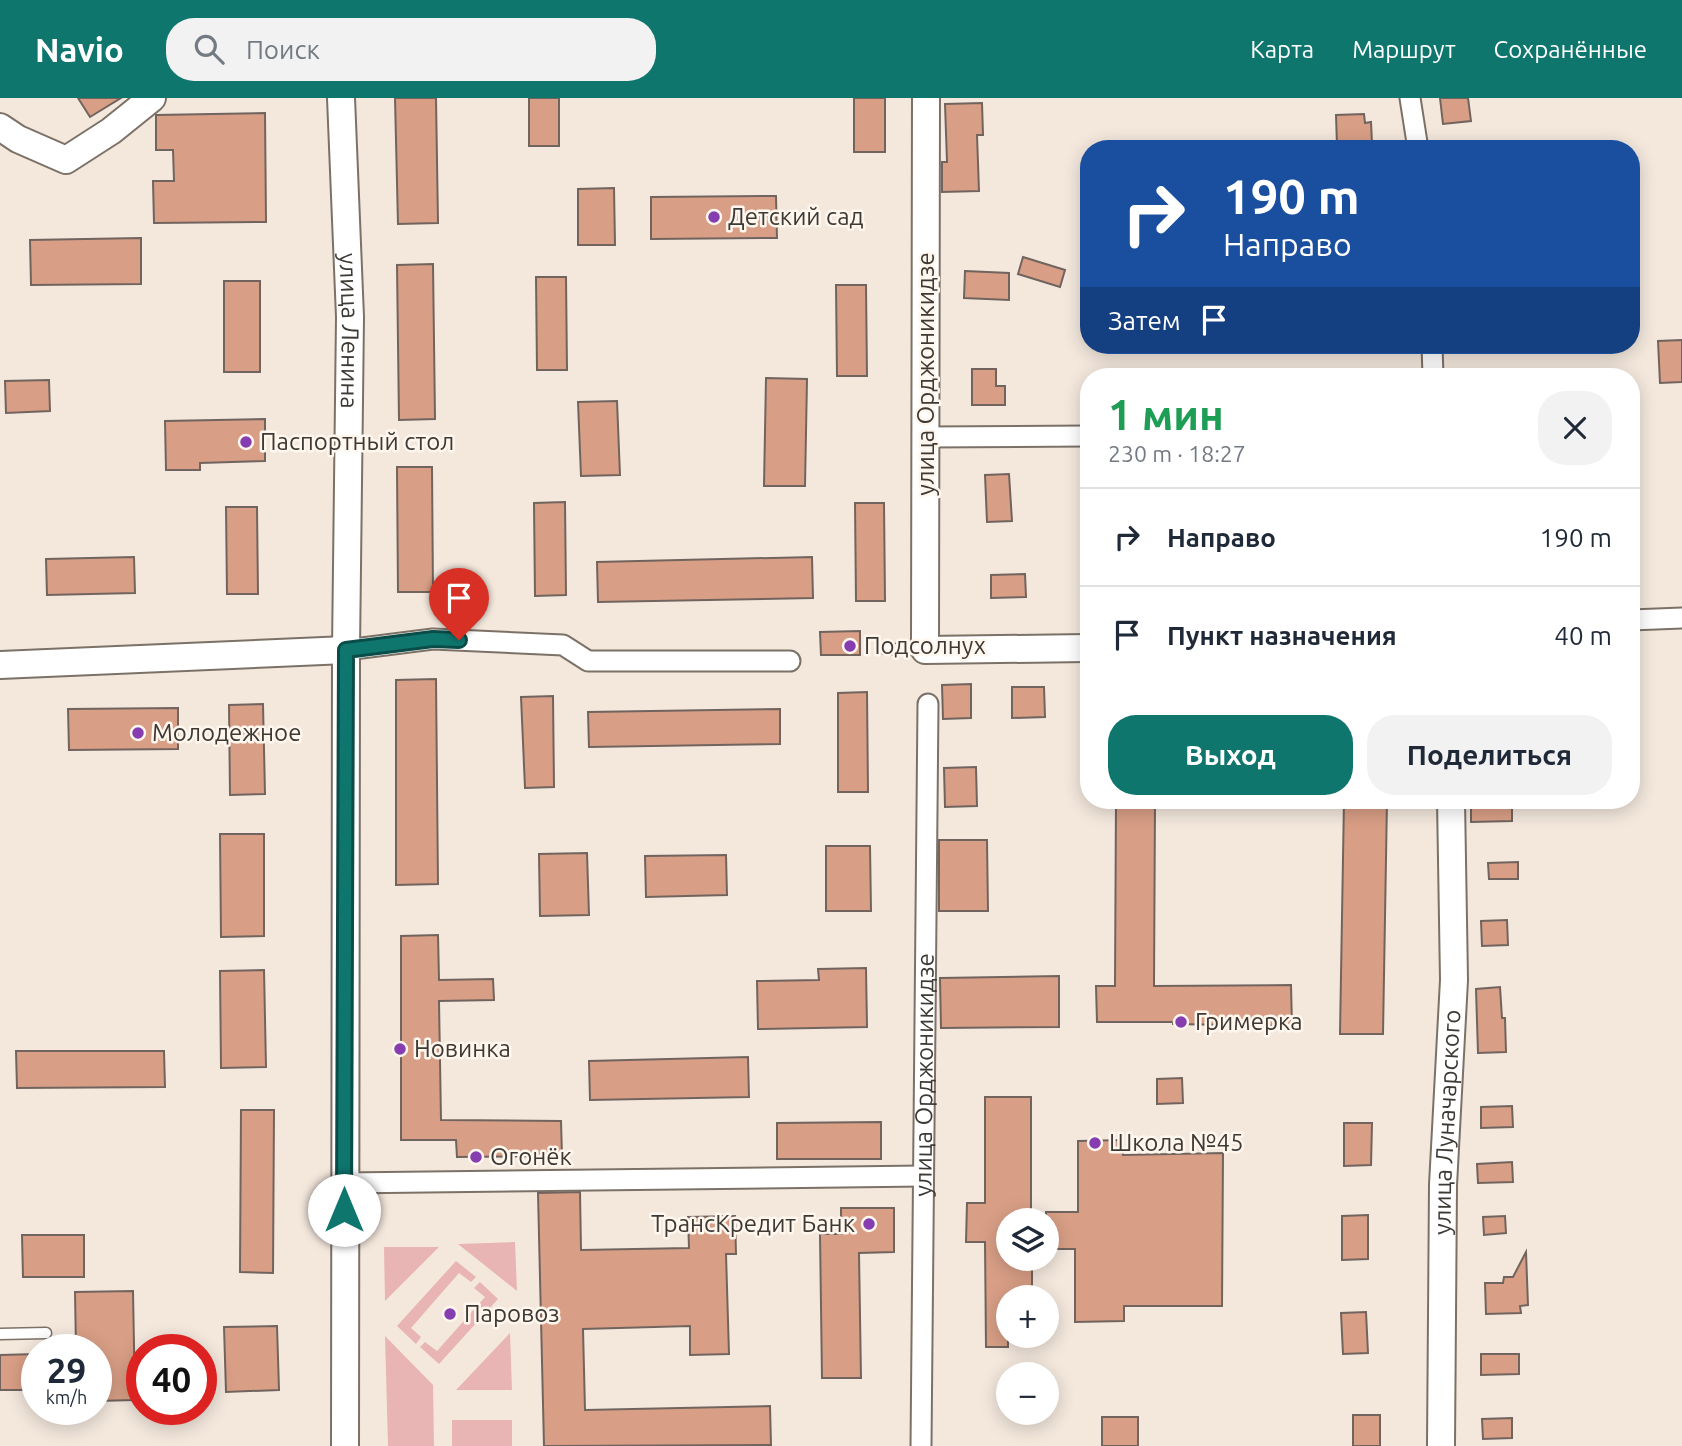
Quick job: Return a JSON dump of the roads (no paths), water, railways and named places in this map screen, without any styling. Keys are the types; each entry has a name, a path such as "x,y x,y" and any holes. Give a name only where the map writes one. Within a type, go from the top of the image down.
{"street":[{"path":"0,127 18,139 66,160 111,131 152,98"},
{"name":"улица Ленина","path":"341,98 350,317 346,650 345,1446"},
{"name":"улица Орджоникидзе","path":"925,650 926,98"},
{"path":"1410,98 1417,140"},
{"path":"926,437 1080,436"},
{"path":"1640,620 1682,618"},
{"path":"0,665 346,650 433,639 563,645 588,661 790,661"},
{"path":"925,650 1080,648"},
{"name":"улица Орджоникидзе","path":"921,1446 928,704"},
{"name":"улица Луначарского","path":"1441,1446 1443,1185 1454,980 1451,809"},
{"path":"344,1184 923,1176"}],"lane":[{"path":"885,649 925,650"},
{"path":"0,1334 46,1333"}],"place":[{"name":"Детский сад","path":"714,217"},
{"name":"Паспортный стол","path":"246,442"},
{"name":"Подсолнух","path":"850,646"},
{"name":"Молодежное","path":"138,733"},
{"name":"Гримерка","path":"1181,1022"},
{"name":"Новинка","path":"400,1049"},
{"name":"Школа №45","path":"1095,1143"},
{"name":"Огонёк","path":"476,1157"},
{"name":"ТрансКредит Банк","path":"869,1224"},
{"name":"Паровоз","path":"450,1314"}]}
